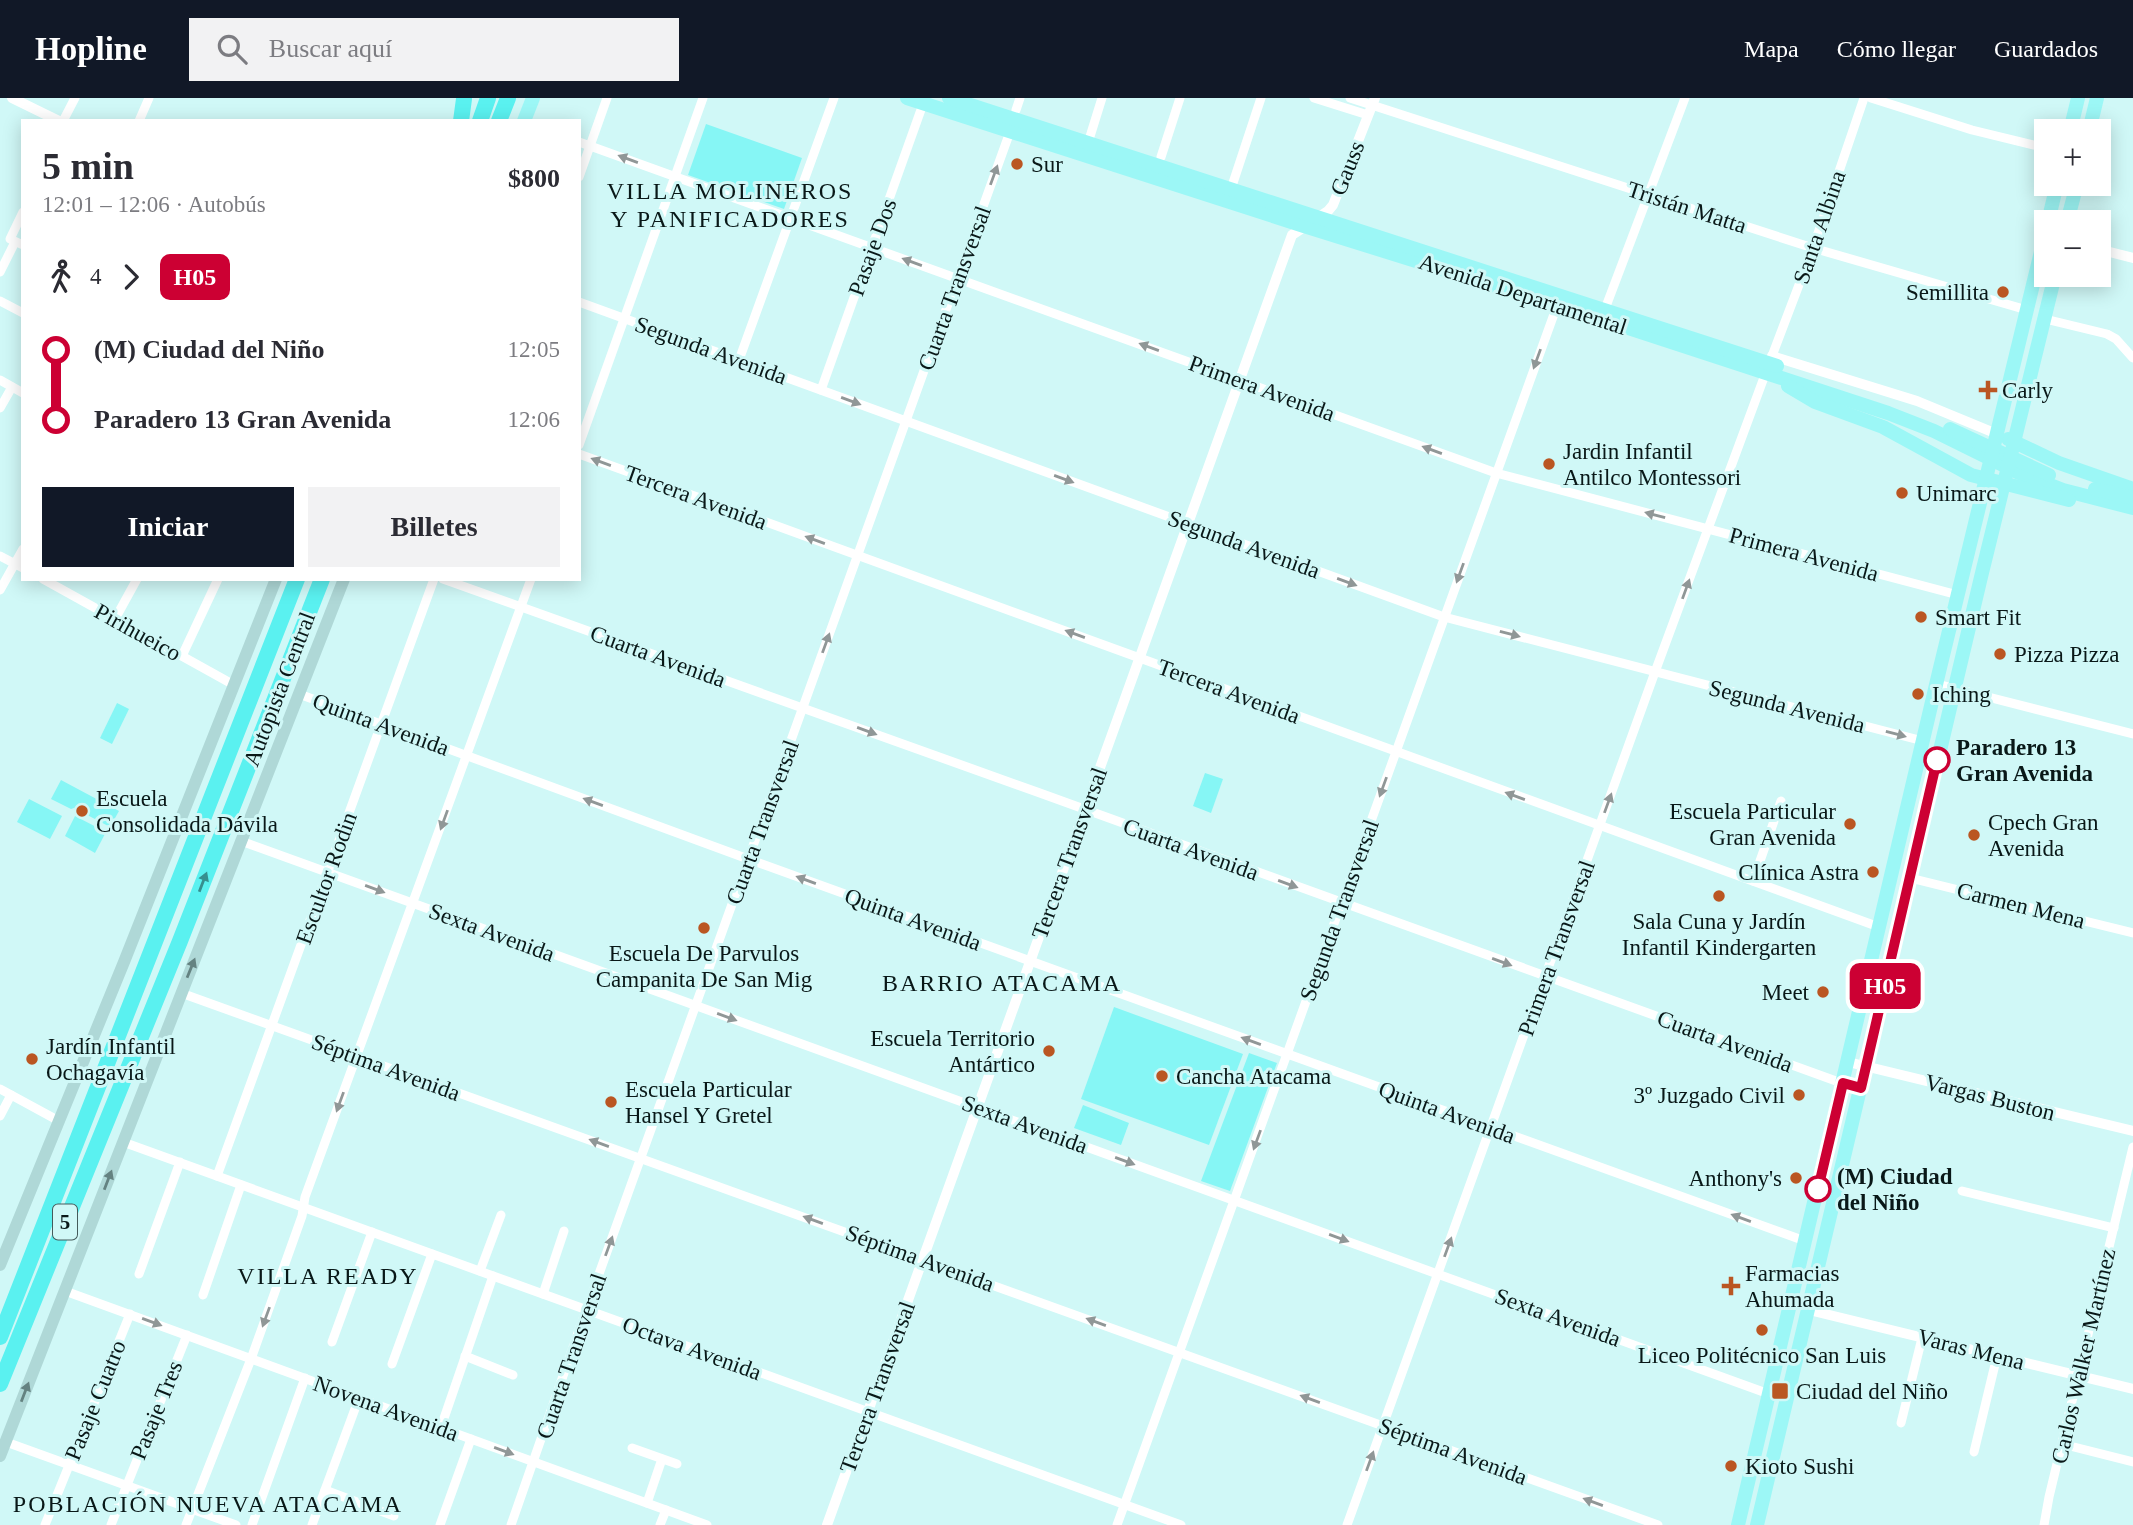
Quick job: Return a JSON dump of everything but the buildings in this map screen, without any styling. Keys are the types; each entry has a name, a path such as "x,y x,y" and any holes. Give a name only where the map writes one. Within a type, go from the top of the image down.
{"highway":[{"path":"481,119 488,98"},
{"path":"500,119 508,98"},
{"path":"461,119 464,99"},
{"name":"Autopista Central","path":"0,1337 296,581"},
{"name":"Autopista Central","path":"0,1384 180,941 321,581"}],"main road":[{"path":"525,119 533,98"},
{"name":"Avenida Departamental","path":"907,98 923,104 1014,120 1318,218 1907,420 1945,435 2018,473 2063,490 2133,508"},
{"name":"Avenida Departamental","path":"949,98 1304,226 1559,300 1605,309 1713,344 1905,410 2061,479 2133,498"},
{"path":"2073,119 2078,98"},
{"path":"2092,119 2098,98"},
{"path":"456,119 464,99"},
{"path":"1738,1525 2034,280"},
{"path":"1757,1525 1954,689 2052,287"},
{"path":"1713,344 1772,356"},
{"path":"1766,372 1815,402 1883,427 1971,475 1987,474 2133,517"},
{"path":"1996,437 2077,470 2133,489"},
{"path":"0,1264 275,581"},
{"path":"0,1456 343,581"},
{"path":"1794,1287 1800,1304 1809,1310"}],"street":[{"path":"12,98 57,119"},
{"path":"62,119 75,98"},
{"path":"140,119 149,98"},
{"path":"581,171 607,98"},
{"path":"581,439 703,98"},
{"path":"739,360 834,98"},
{"name":"Cuarta Transversal","path":"511,1525 1020,98"},
{"path":"1088,143 1102,98"},
{"path":"1161,157 1180,98"},
{"path":"1231,189 1262,98"},
{"name":"Tristán Matta","path":"1314,98 1372,106"},
{"name":"Tristán Matta","path":"1350,98 1813,248 2027,310"},
{"path":"1605,309 1685,98"},
{"name":"Santa Albina","path":"1772,356 1813,248 1864,98"},
{"path":"1871,98 1972,130 2034,145"},
{"name":"Pasaje Dos","path":"821,390 923,104"},
{"name":"Gauss","path":"1304,226 1328,211 1332,205 1372,106"},
{"name":"Primera Avenida","path":"581,143 1496,473 1958,595"},
{"path":"0,272 16,242 21,221"},
{"name":"Tercera Transversal","path":"827,1525 1293,235 1304,226"},
{"path":"2111,252 2133,258"},
{"name":"Segunda Transversal","path":"1117,1525 1559,300"},
{"path":"0,301 21,312"},
{"name":"Segunda Avenida","path":"581,303 1444,617 1923,741"},
{"path":"2045,319 2107,334 2116,339 2133,358"},
{"path":"1772,356 1917,401 1996,437"},
{"name":"Primera Transversal","path":"1347,1525 1766,372"},
{"path":"0,380 21,392"},
{"path":"0,408 12,387"},
{"name":"Tercera Avenida","path":"581,455 1879,927"},
{"path":"0,556 19,566 0,590"},
{"name":"Pirihueico","path":"50,581 234,685"},
{"path":"115,620 136,581"},
{"path":"182,656 217,581"},
{"name":"Escultor Rodin","path":"217,1176 433,581"},
{"name":"Cuarta Avenida","path":"449,581 1545,977 1861,1088"},
{"path":"186,1525 251,1359 305,1197 530,581"},
{"path":"1937,684 2133,733"},
{"name":"Quinta Avenida","path":"299,694 1805,1241"},
{"path":"1753,881 1781,801"},
{"name":"Sexta Avenida","path":"241,841 1769,1394"},
{"name":"Carmen Mena","path":"1910,878 2133,933"},
{"name":"Séptima Avenida","path":"181,993 1658,1525"},
{"name":"Vargas Buston","path":"1848,1062 2133,1131"},
{"path":"0,1089 59,1121"},
{"path":"0,1116 11,1095"},
{"name":"Octava Avenida","path":"124,1142 1181,1525"},
{"name":"Carlos Walker Martínez","path":"2044,1525 2133,1147"},
{"path":"139,1274 180,1162"},
{"path":"203,1295 241,1185"},
{"path":"1962,1191 2114,1228"},
{"path":"480,1272 501,1214"},
{"path":"543,1294 564,1231"},
{"path":"332,1342 372,1232"},
{"path":"392,1364 432,1254"},
{"path":"440,1427 493,1276"},
{"name":"Novena Avenida","path":"65,1291 707,1525"},
{"name":"Varas Mena","path":"1809,1310 2133,1388"},
{"name":"Pasaje Cuatro","path":"45,1525 130,1314"},
{"name":"Pasaje Tres","path":"111,1525 187,1335"},
{"path":"1901,1423 1922,1338"},
{"path":"465,1356 513,1375"},
{"path":"1974,1452 1997,1356"},
{"path":"253,1525 305,1378"},
{"path":"312,1525 359,1398"},
{"path":"440,1525 471,1438"},
{"path":"6,1442 236,1525"},
{"path":"2062,1444 2133,1462"},
{"path":"632,1448 677,1464"},
{"path":"647,1503 662,1459"},
{"path":"325,1490 394,1516"},
{"path":"660,1525 666,1510"}],"shaded area":[{"path":"706,124 802,158 784,209 688,175"},
{"path":"117,703 129,709 112,744 100,738"},
{"path":"1205,773 1223,779 1211,813 1193,806"},
{"path":"61,780 119,811 110,827 51,799"},
{"path":"29,799 62,816 50,839 17,822"},
{"path":"75,816 106,832 95,853 65,836"},
{"name":"Cancha Atacama","path":"1114,1007 1243,1054 1209,1145 1081,1099"},
{"path":"1249,1053 1277,1063 1230,1191 1201,1181"},
{"path":"1083,1105 1129,1123 1121,1145 1074,1128"}],"bus line":[{"name":"H05","path":"1818,1189 1843,1083 1861,1088 1937,760"}],"place":[{"name":"Sur","path":"1017,164"},
{"name":"Semillita","path":"2003,292"},
{"name":"Carly","path":"1988,390"},
{"name":"Jardin Infantil Antilco Montessori","path":"1549,464"},
{"name":"Unimarc","path":"1902,493"},
{"name":"Smart Fit","path":"1921,617"},
{"name":"Pizza Pizza","path":"2000,654"},
{"name":"Iching","path":"1918,694"},
{"name":"Paradero 13 Gran Avenida","path":"1937,760"},
{"name":"Escuela Consolidada Dávila","path":"82,811"},
{"name":"Escuela Particular Gran Avenida","path":"1850,824"},
{"name":"Cpech Gran Avenida","path":"1974,835"},
{"name":"Clínica Astra","path":"1873,872"},
{"name":"Sala Cuna y Jardín Infantil Kindergarten","path":"1719,896"},
{"name":"Escuela De Parvulos Campanita De San Mig","path":"704,928"},
{"name":"Meet","path":"1823,992"},
{"name":"Escuela Territorio Antártico","path":"1049,1051"},
{"name":"Jardín Infantil Ochagavía","path":"32,1059"},
{"name":"Cancha Atacama","path":"1162,1076"},
{"name":"3º Juzgado Civil","path":"1799,1095"},
{"name":"Escuela Particular Hansel Y Gretel","path":"611,1102"},
{"name":"Anthony's","path":"1796,1178"},
{"name":"(M) Ciudad del Niño","path":"1818,1189"},
{"name":"Farmacias Ahumada","path":"1731,1286"},
{"name":"Liceo Politécnico San Luis","path":"1762,1330"},
{"name":"Ciudad del Niño","path":"1780,1391"},
{"name":"Kioto Sushi","path":"1731,1466"}],"district":[{"name":"VILLA MOLINEROS Y PANIFICADORES","path":"730,205"},
{"name":"BARRIO ATACAMA","path":"1002,983"},
{"name":"VILLA READY","path":"328,1276"},
{"name":"POBLACIÓN NUEVA ATACAMA","path":"208,1504"}]}
